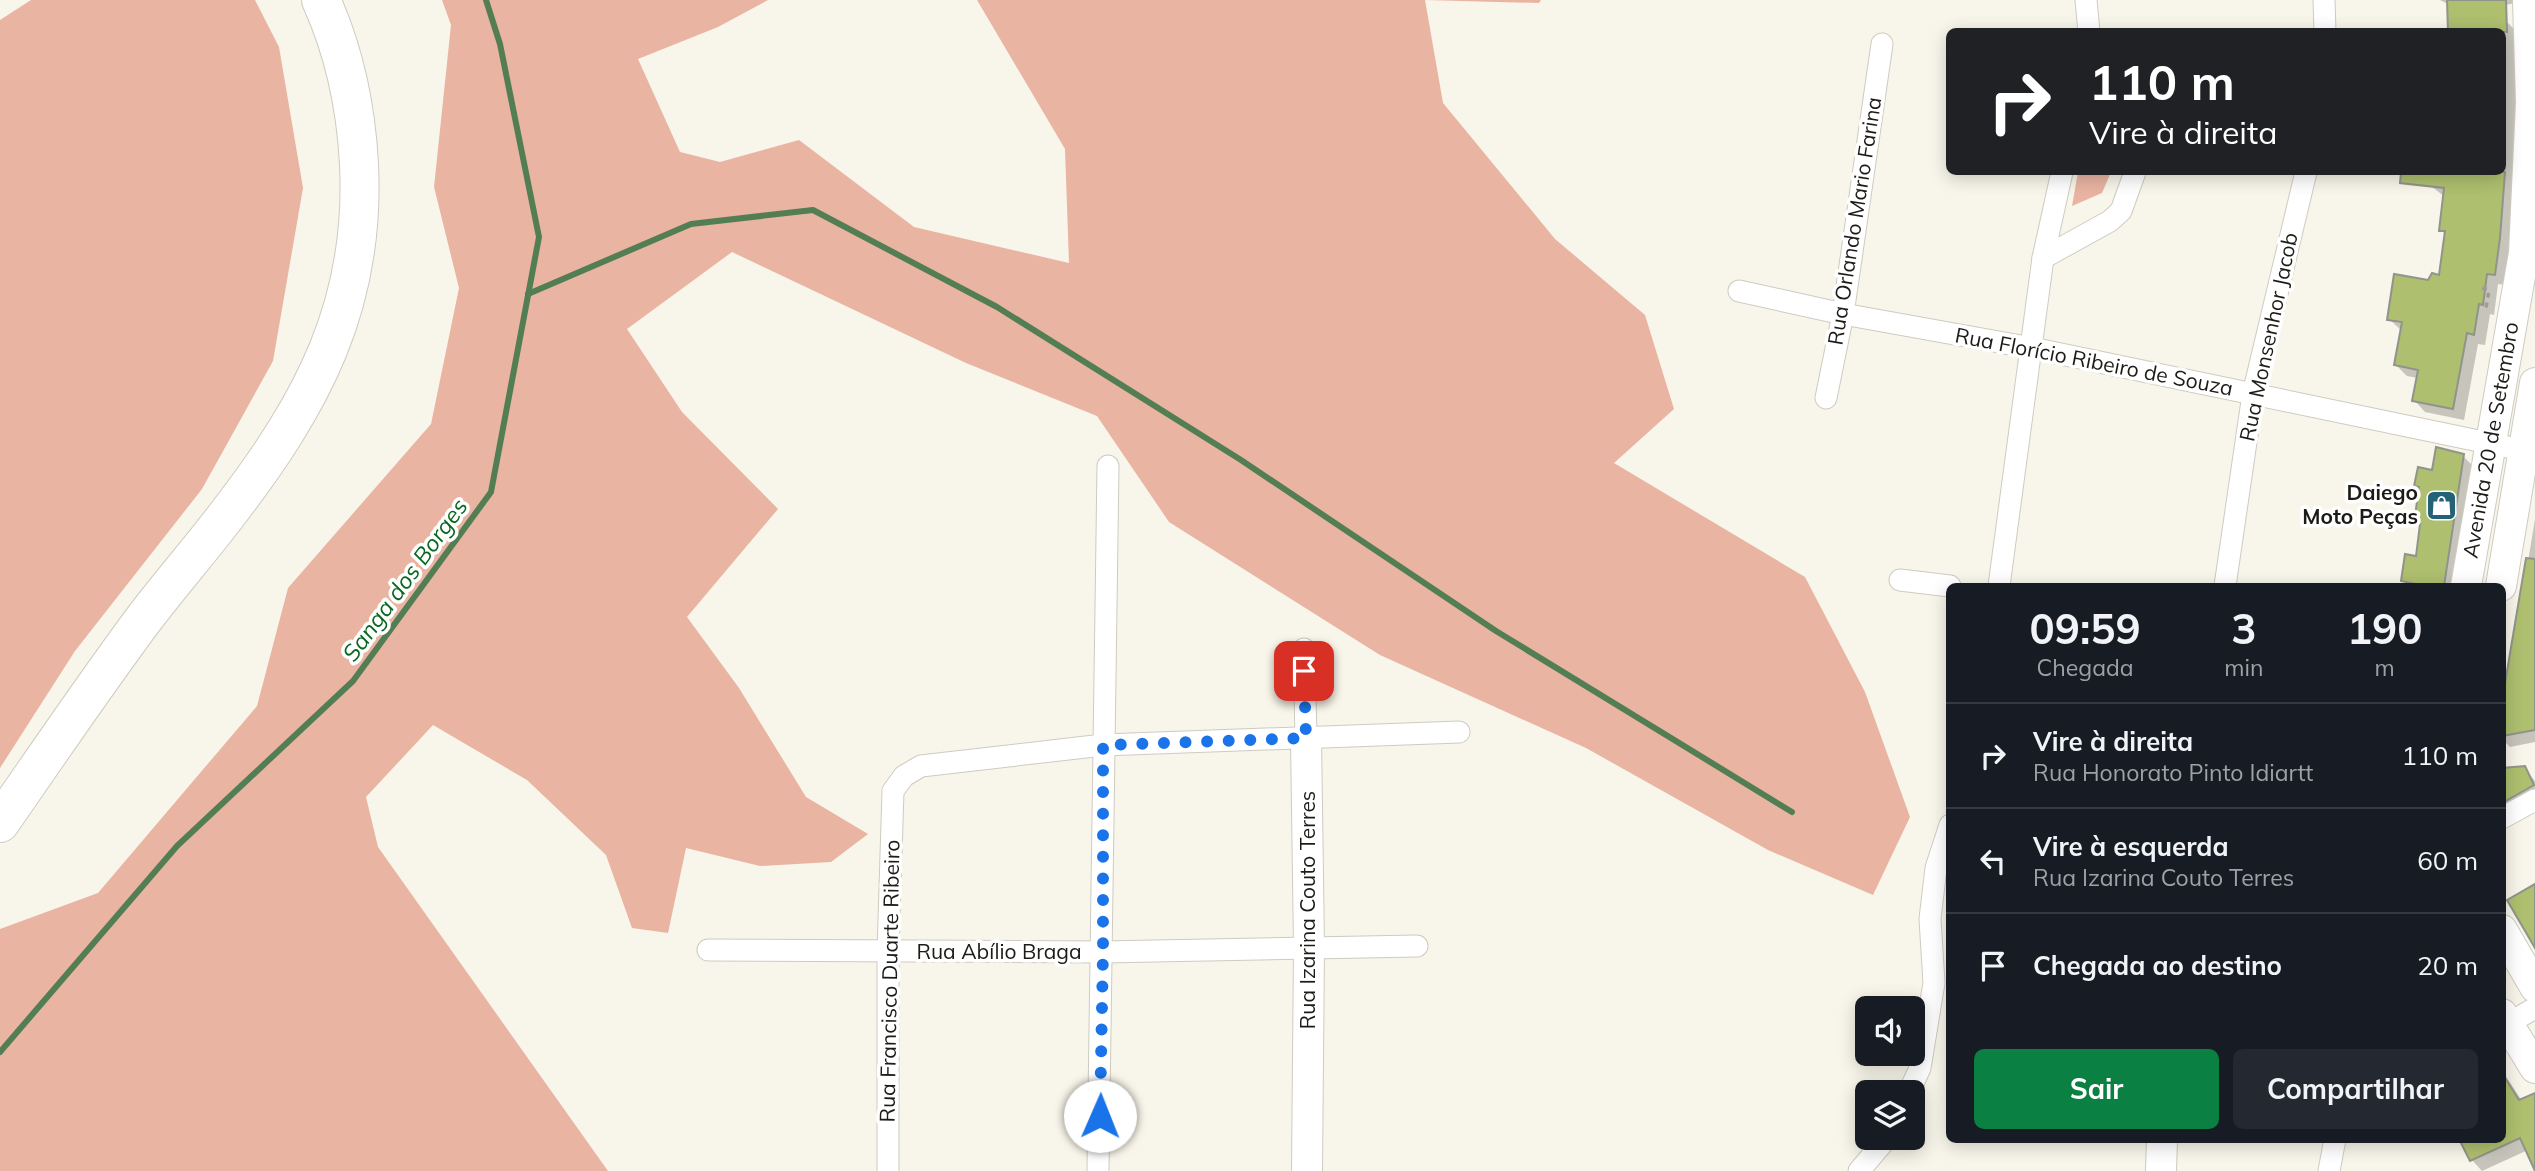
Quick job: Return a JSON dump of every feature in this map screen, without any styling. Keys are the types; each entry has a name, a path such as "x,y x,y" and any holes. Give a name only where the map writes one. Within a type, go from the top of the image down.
{"highway":[{"path":"0,823 144,619 229,513 262,467 310,391 332,344 345,303 355,254 360,192 357,131 347,70 321,0"}],"main road":[{"name":"Avenida 20 de Setembro","path":"2467,583 2490,444 2529,254 2531,102 2528,0"},
{"name":"Avenida 20 de Setembro","path":"2501,583 2535,383"},
{"name":"Rua Izarina Couto Terres","path":"1306,738 1310,947 1307,1171"},
{"path":"2506,937 2535,987"},
{"path":"2506,1025 2535,1068"},
{"path":"2161,1171 2162,1143"}],"street":[{"path":"2086,0 2090,28"},
{"path":"2325,0 2325,28"},
{"name":"Rua Orlando Mario Farina","path":"1826,398 1843,314 1882,44"},
{"path":"1999,583 2043,258 2061,175"},
{"path":"2043,258 2110,221 2121,211 2134,175"},
{"name":"Rua Monsenhor Jacob","path":"2225,583 2253,394 2305,175"},
{"name":"Rua Florício Ribeiro de Souza","path":"1739,291 1843,314 2032,348 2522,450"},
{"path":"1098,1171 1108,466"},
{"path":"1900,580 1946,586"},
{"name":"Rua Izarina Couto Terres","path":"1304,649 1306,738"},
{"path":"1103,745 1459,732"},
{"name":"Rua Francisco Duarte Ribeiro","path":"888,1171 888,952 892,791 904,776 921,766 1103,745"},
{"path":"2506,816 2535,800"},
{"path":"1914,1080 1942,981 1930,919 1936,868 1946,837"},
{"name":"Rua Abílio Braga","path":"708,950 1103,952 1417,946"},
{"path":"2506,1021 2535,1008"},
{"path":"2329,1171 2334,1143"},
{"path":"1859,1171 1877,1150"}],"path":[{"path":"2482,288 2489,290 2486,308"}],"shaded area":[{"path":"31,0 255,0 279,47 303,188 273,361 202,489 75,651 0,768 0,20"},
{"path":"442,0 768,0 718,27 638,59 680,152 720,162 799,140 914,227 1069,263 1065,149 977,0 1425,0 1443,103 1555,239 1645,315 1674,409 1614,463 1805,577 1865,692 1910,817 1873,895 1768,850 1586,748 1380,655 1169,522 1097,416 966,363 732,252 627,329 682,412 778,509 687,617 739,688 806,797 868,834 831,862 760,866 686,848 668,933 632,928 606,855 527,780 433,725 366,797 378,847 608,1171 0,1171 0,929 98,893 257,706 288,588 431,424 459,288 434,187 451,25"},
{"path":"1425,0 1541,0 1539,3"},
{"path":"2077,175 2110,175 2102,193 2072,206"}],"building":[{"path":"2447,0 2506,0 2507,32 2506,28 2448,28"},
{"path":"2401,175 2505,175 2495,275 2487,274 2483,305 2479,304 2474,335 2467,333 2453,409 2412,401 2418,370 2394,365 2402,322 2387,320 2394,274 2428,280 2432,273 2439,275 2445,231 2439,231 2444,188 2400,183"},
{"path":"2436,447 2464,454 2444,583 2401,581 2405,554 2416,556 2420,524 2414,523 2419,487 2414,486 2418,467 2432,470"},
{"path":"2526,558 2535,559 2535,730 2506,735 2506,677"},
{"path":"2525,766 2534,785 2506,801 2506,768"},
{"path":"2535,884 2535,948 2507,900"},
{"path":"2506,1079 2519,1100 2535,1093 2535,1171 2520,1138 2470,1161 2461,1143 2506,1143"}],"waterway":[{"name":"Sanga dos Borges","path":"0,1052 177,846 353,681 491,492 539,237 500,44 486,0"},
{"path":"528,294 691,224 813,210 997,307 1241,460 1496,631 1792,812"}],"place":[{"name":"Daiego Moto Peças","path":"2441,505"}],"route":[{"path":"1100,1116 1103,745 1306,738 1304,671"}]}
